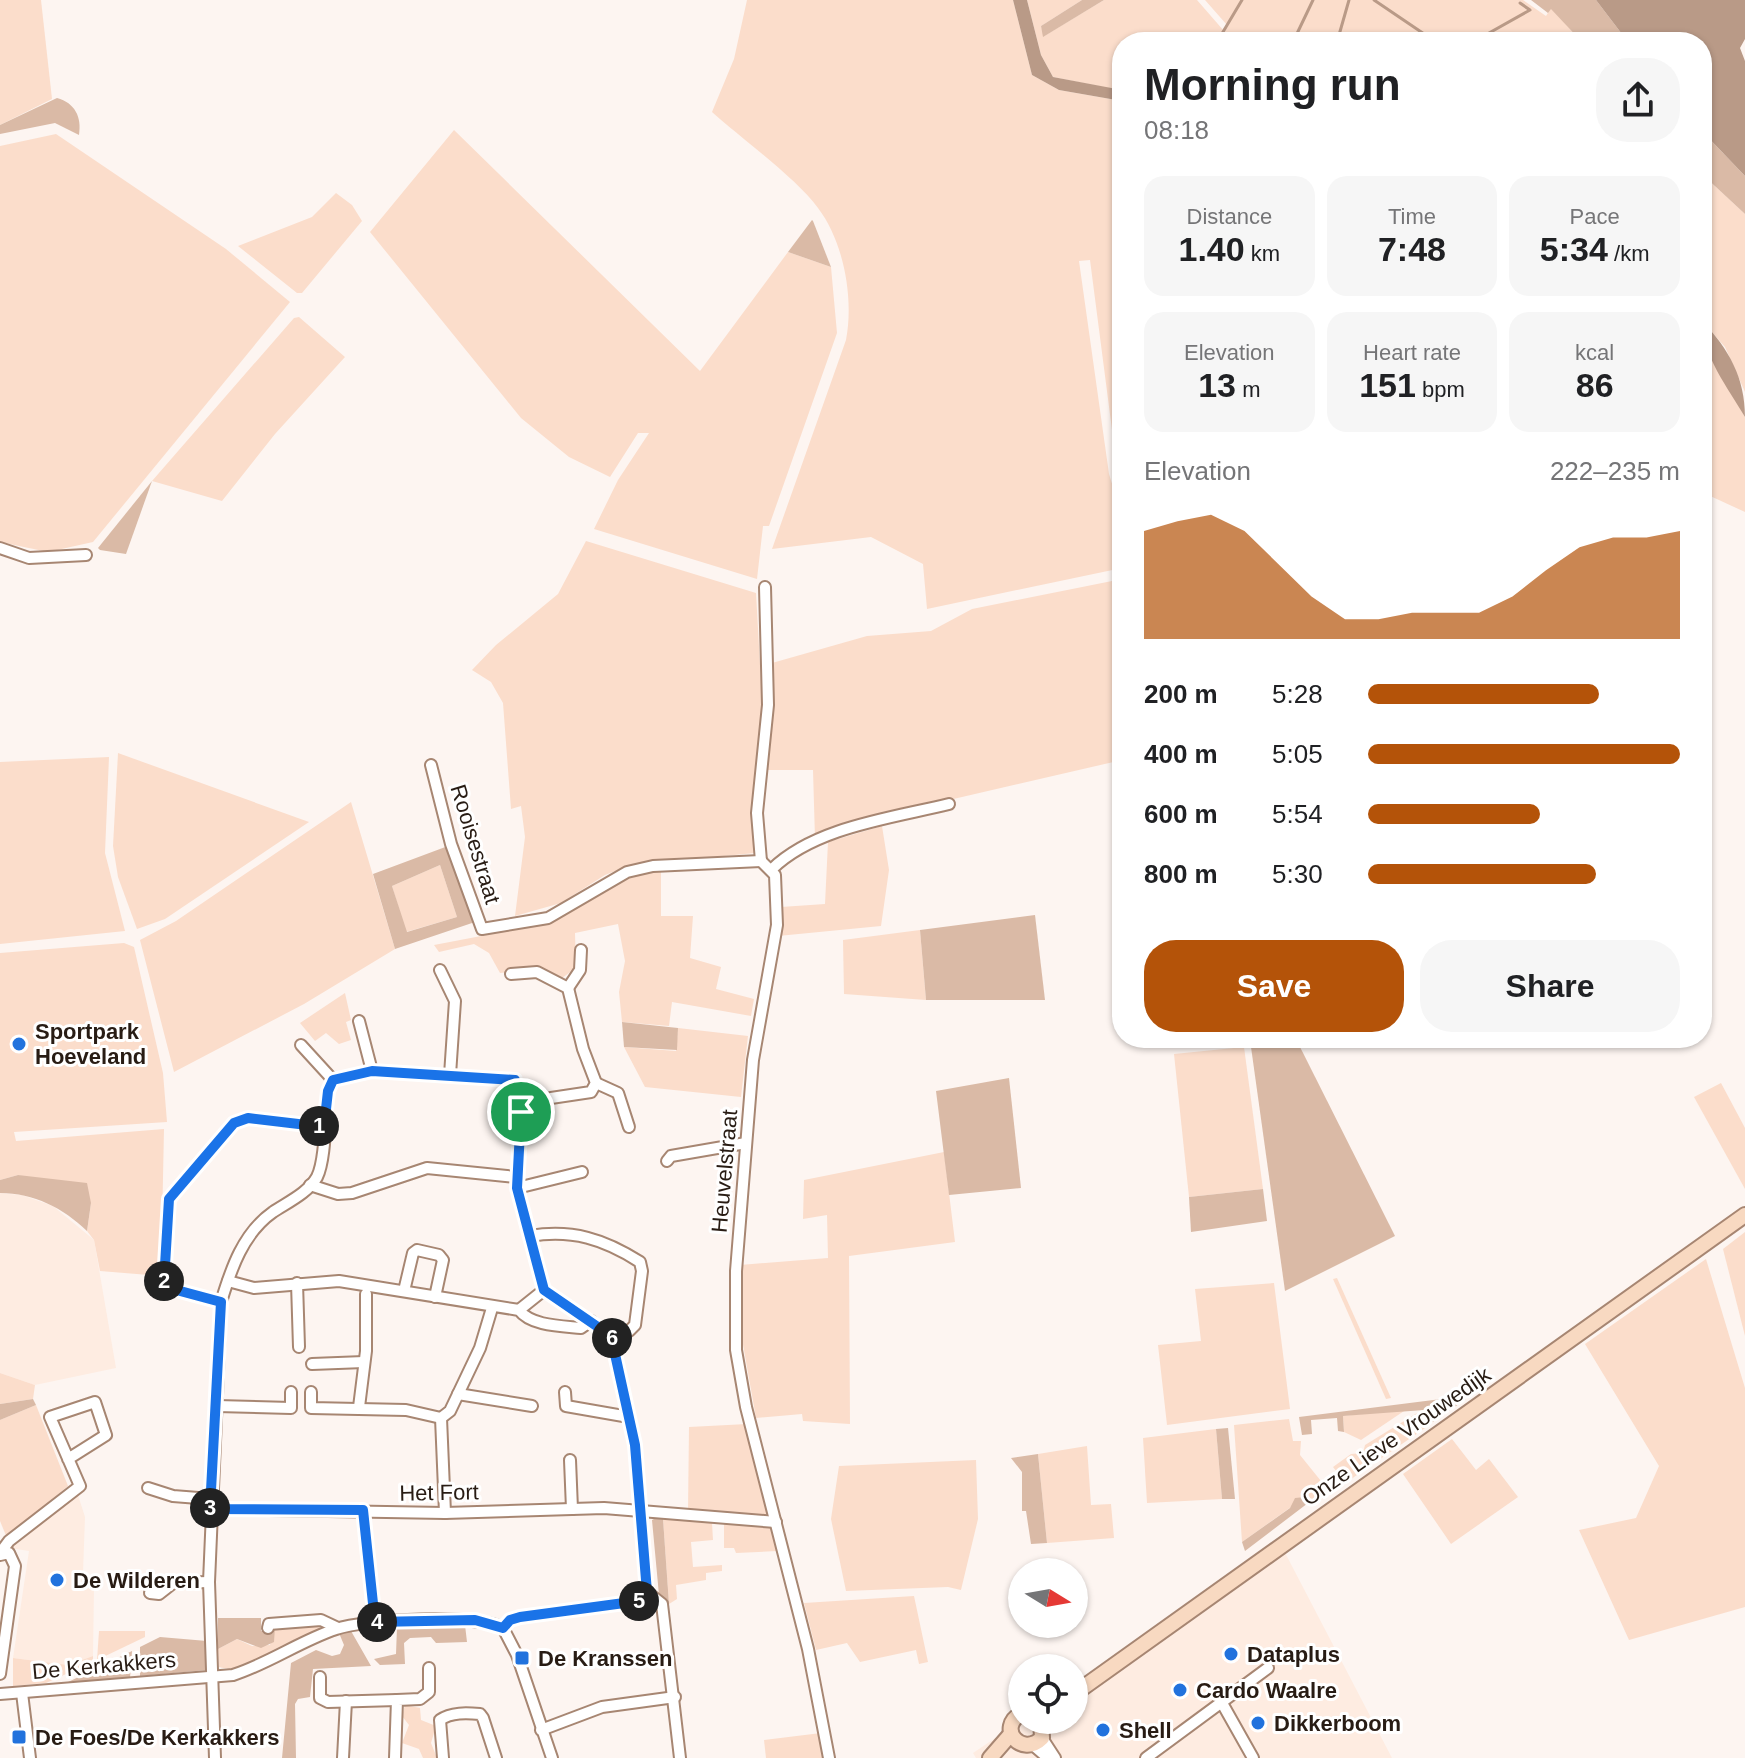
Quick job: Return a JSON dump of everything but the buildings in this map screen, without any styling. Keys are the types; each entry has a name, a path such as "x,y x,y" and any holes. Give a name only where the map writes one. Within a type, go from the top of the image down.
{"main road":[{"name":"Onze Lieve Vrouwedijk","path":"1088,1684 1712,1244 1745,1215"},
{"path":"1013,1734 1014,1740"},
{"path":"991,1758 1014,1740 1029,1734"}],"street":[{"path":"0,548 29,558 52,560 86,555"},
{"path":"765,587 768,705 757,813 761,861 772,869 791,854 826,838 949,804"},
{"name":"Rooisestraat","path":"431,765 451,844 482,929 548,918 627,872 653,866 761,861"},
{"name":"Heuvelstraat","path":"772,869 777,898 777,925 754,1044 736,1271 736,1350 746,1407 814,1674 829,1758"},
{"path":"581,950 580,970 568,988 583,1049 596,1083 618,1093 629,1127"},
{"path":"440,970 455,1001 450,1075"},
{"path":"511,974 537,972 568,988"},
{"path":"359,1021 372,1071"},
{"path":"301,1045 333,1080"},
{"path":"333,1080 372,1071 515,1080 521,1112 517,1183 544,1290 611,1336 629,1417 642,1512 647,1592 639,1601 520,1617 510,1620 503,1628"},
{"path":"215,1758 209,1582 221,1302 235,1259 251,1235 270,1214 310,1185 318,1175 328,1091 333,1080"},
{"path":"521,1112 551,1098 591,1092 596,1083"},
{"path":"221,1302 169,1288 164,1282 169,1199 234,1123 248,1118 324,1127"},
{"path":"667,1161 671,1156 746,1143"},
{"path":"310,1185 338,1194 352,1193 427,1168 517,1183 582,1172"},
{"path":"530,1236 560,1231 575,1233 640,1262 642,1271 635,1325 629,1331 611,1336"},
{"path":"404,1291 413,1253 417,1250 428,1252 439,1255 443,1260 435,1297"},
{"path":"228,1281 254,1288 339,1281 519,1310 544,1290"},
{"path":"297,1283 299,1347"},
{"path":"359,1407 366,1294"},
{"path":"441,1418 450,1411 480,1348 492,1308"},
{"path":"519,1310 526,1318 564,1326 581,1328 591,1321"},
{"path":"312,1364 364,1362"},
{"path":"217,1406 291,1408 291,1392"},
{"path":"311,1392 311,1408 406,1410 441,1418"},
{"path":"565,1392 566,1406 629,1417"},
{"path":"458,1394 532,1406"},
{"path":"0,1554 9,1541 80,1486 68,1459 50,1417 95,1402 106,1435 68,1459"},
{"path":"441,1418 445,1513"},
{"path":"570,1460 572,1509"},
{"name":"Het Fort","path":"148,1488 211,1504 445,1513 572,1509 776,1522"},
{"path":"363,1510 375,1622"},
{"path":"0,1554 9,1553 15,1566 0,1674"},
{"path":"150,1593 159,1594 173,1583 209,1582"},
{"path":"647,1592 662,1604 680,1758"},
{"path":"268,1628 269,1624 321,1620 338,1628"},
{"path":"212,1675 233,1675 267,1664 338,1628 375,1622 475,1620 503,1628 517,1655 552,1758"},
{"path":"320,1677 320,1698 328,1702 420,1699 429,1692 429,1668"},
{"path":"1146,1758 1268,1668"},
{"name":"De Kerkakkers","path":"0,1691 22,1693 212,1675"},
{"path":"22,1693 30,1758"},
{"path":"541,1730 602,1707 675,1697"},
{"path":"395,1758 397,1700"},
{"path":"343,1758 346,1701"},
{"path":"1222,1703 1253,1758"},
{"path":"443,1758 440,1720 447,1715 480,1714 496,1758"},
{"path":"1042,1734 1048,1758"},
{"path":"1043,1734 1055,1758"}],"shaded area":[{"path":"0,0 41,0 52,99 0,125"},
{"path":"747,0 1013,0 1032,75 1059,90 1112,99 1112,430 1090,260 1079,261 1112,484 1112,570 927,609 923,564 871,537 772,549 846,340 848,289 834,237 818,208 783,172 712,112 734,59"},
{"path":"1013,0 1027,0 1041,55 1053,77 1112,88 1112,99 1059,90 1032,75"},
{"path":"1027,0 1082,0 1041,26 1044,36 1104,0 1197,0 1224,31 1227,25 1205,0 1523,0 1546,16 1551,8 1573,32 1112,32 1112,89 1053,77 1041,55"},
{"path":"1082,0 1104,0 1043,37 1041,26"},
{"path":"1531,0 1596,0 1620,32 1573,32 1551,9 1548,13"},
{"path":"1596,0 1745,0 1745,39 1740,48 1745,61 1745,176 1712,141 1712,32 1620,32"},
{"path":"57,98 68,103 76,112 79,135 55,123 0,134 0,125"},
{"path":"454,130 700,371 788,252 831,267 837,333 769,526 763,526 757,579 594,529 618,480 649,433 638,433 610,477 569,457 521,418 370,232"},
{"path":"56,134 226,249 290,302 93,542 48,552 0,542 0,146"},
{"path":"1712,141 1745,176 1745,214 1712,183"},
{"path":"1712,183 1745,214 1745,392 1725,347 1712,332"},
{"path":"336,193 352,205 362,221 302,293 297,293 238,246 312,217"},
{"path":"813,221 831,267 788,252"},
{"path":"299,317 345,357 275,434 222,501 152,481 294,318"},
{"path":"1712,333 1739,377 1745,417 1712,361"},
{"path":"1712,356 1745,417 1745,512 1712,497"},
{"path":"152,481 126,554 100,550 98,548"},
{"path":"586,541 756,593 763,718 754,808 755,853 631,865 605,875 561,903 515,916 525,837 521,806 511,809 503,703 491,682 472,670 496,645 558,594"},
{"path":"1112,581 1112,762 919,807 815,839 813,770 767,770 772,663 867,636 931,631 972,609"},
{"path":"118,753 309,822 165,919 137,929 118,877 113,846"},
{"path":"109,757 105,853 125,931 0,944 0,762"},
{"path":"351,802 395,949 304,1004 174,1072 140,940 176,921"},
{"path":"882,826 889,870 881,926 778,936 781,907 825,904 828,842"},
{"path":"448,846 475,922 395,949 373,874","holes":["440,865 457,917 407,932 392,886"]},
{"path":"440,865 457,917 406,932 392,886"},
{"path":"661,870 661,916 693,916 690,958 721,967 716,989 754,999 751,1016 672,1002 669,1026 622,1022 619,992 625,961 618,924 575,933 576,968 562,978 538,969 500,973 489,953 474,944 439,952 434,945 538,925 631,874"},
{"path":"1035,915 1045,1000 926,1000 920,930"},
{"path":"920,930 926,1000 844,994 843,940"},
{"path":"124,943 134,947 163,1073 167,1122 14,1132 16,1141 164,1129 161,1276 100,1271 94,1240 87,1231 91,1203 18,1175 0,1180 0,953"},
{"path":"345,993 351,1020 346,1022 351,1040 339,1044 326,1033 315,1041 300,1023"},
{"path":"622,1022 678,1028 677,1050 624,1047"},
{"path":"678,1028 748,1036 741,1097 645,1087 624,1047 676,1051"},
{"path":"1244,1048 1263,1189 1189,1197 1174,1054"},
{"path":"1251,1048 1301,1048 1395,1236 1285,1291"},
{"path":"1009,1078 1021,1188 949,1195 936,1091"},
{"path":"1721,1083 1745,1128 1745,1189 1694,1097"},
{"path":"944,1152 955,1242 849,1256 850,1424 803,1421 802,1414 756,1418 739,1322 740,1265 828,1258 827,1215 803,1219 804,1180"},
{"path":"18,1175 87,1183 91,1203 87,1231 47,1203 0,1193 0,1180"},
{"path":"1263,1189 1267,1221 1191,1232 1189,1197"},
{"path":"0,1193 22,1195 53,1206 94,1240 116,1368 35,1385 0,1373"},
{"path":"1745,1232 1745,1336 1723,1249"},
{"path":"1706,1259 1745,1388 1745,1607 1629,1640 1579,1530 1636,1518 1659,1466 1585,1344"},
{"path":"1337,1278 1391,1398 1386,1399 1333,1279"},
{"path":"1274,1283 1290,1409 1167,1425 1158,1345 1201,1341 1195,1289"},
{"path":"0,1373 35,1385 33,1399 0,1404"},
{"path":"1457,1397 1466,1399 1433,1422 1424,1410 1343,1416 1344,1432 1338,1431 1337,1418 1311,1420 1312,1434 1302,1435 1299,1417"},
{"path":"33,1399 36,1405 0,1420 0,1404"},
{"path":"36,1405 68,1486 7,1538 0,1521 0,1420"},
{"path":"1407,1409 1361,1440 1344,1432 1343,1416"},
{"path":"1417,1413 1428,1426 1315,1504 1305,1497 1242,1542 1234,1425 1289,1419 1293,1441 1301,1441 1300,1455 1325,1486 1340,1476 1333,1467 1351,1454 1363,1453 1365,1445"},
{"path":"747,1424 771,1515 688,1511 689,1427"},
{"path":"1228,1428 1235,1499 1222,1499 1216,1429"},
{"path":"1216,1429 1222,1499 1147,1503 1143,1438"},
{"path":"1452,1439 1476,1470 1489,1459 1518,1497 1451,1544 1403,1474"},
{"path":"1087,1446 1091,1505 1111,1504 1114,1538 1047,1543 1038,1454"},
{"path":"1038,1454 1047,1543 1031,1544 1026,1511 1022,1511 1022,1472 1011,1458"},
{"path":"976,1460 978,1519 961,1590 948,1587 846,1591 831,1519 839,1466"},
{"name":"De Wilderen","path":"78,1495 85,1517 83,1573 94,1588 93,1656 68,1665 13,1658 29,1551 10,1548 11,1544"},
{"path":"1295,1498 1312,1500 1245,1551 1242,1542 1290,1508"},
{"path":"663,1519 712,1523 713,1540 691,1542 693,1567 722,1565 722,1571 706,1573 706,1580 676,1585 677,1599 669,1604"},
{"path":"663,1519 669,1604 659,1595 652,1520"},
{"path":"724,1524 774,1530 777,1551 736,1553 734,1548 724,1548"},
{"path":"1281,1545 1392,1758 976,1758 973,1753 1008,1729 1008,1734 1088,1734 1088,1676"},
{"path":"914,1596 928,1662 919,1664 916,1650 860,1662 847,1643 816,1650 804,1603"},
{"path":"218,1618 261,1618 261,1631 270,1632 275,1627 274,1642 261,1648 237,1639 218,1649"},
{"path":"319,1625 320,1629 258,1663 232,1669 219,1667 218,1649 237,1639 252,1646 270,1645 275,1627"},
{"path":"465,1625 467,1642 436,1643 431,1637 410,1638 404,1643 405,1664 380,1665 374,1659 396,1654 397,1627"},
{"path":"99,1631 145,1631 145,1637 97,1660"},
{"path":"351,1631 371,1666 313,1669 310,1697 298,1699 295,1704 296,1758 282,1758 291,1663 316,1650 332,1656 340,1654 344,1645 339,1633"},
{"path":"160,1637 207,1641 207,1670 140,1676 140,1647"},
{"path":"132,1651 130,1678 62,1685"},
{"path":"93,1656 93,1662 46,1683 13,1686 13,1658 68,1665"},
{"path":"405,1705 420,1708 421,1720 436,1726 431,1743 437,1758 423,1758 419,1749 402,1743 409,1725 402,1716"},
{"path":"821,1733 825,1758 766,1758 764,1740"}],"waterway":[{"path":"1223,32 1242,0"},
{"path":"1298,32 1313,0"},
{"path":"1340,32 1349,0"},
{"path":"1374,0 1421,32"},
{"path":"1491,32 1530,10 1520,3"}],"place":[{"name":"Sportpark Hoeveland","path":"19,1044"},
{"name":"De Wilderen","path":"57,1580"},
{"name":"Dataplus","path":"1231,1654"},
{"name":"De Kranssen","path":"522,1658"},
{"name":"Cardo Waalre","path":"1180,1690"},
{"name":"Dikkerboom","path":"1258,1723"},
{"name":"Shell","path":"1103,1730"},
{"name":"De Foes/De Kerkakkers","path":"19,1737"}],"route":[{"path":"372,1071 515,1080 521,1112 517,1188 544,1290 611,1336 617,1355 635,1445 647,1592 639,1601 520,1617 510,1620 503,1628 475,1620 375,1622 363,1510 210,1509 221,1302 166,1286 169,1199 234,1123 248,1118 324,1127 328,1091 333,1080 348,1076 372,1071"}]}
